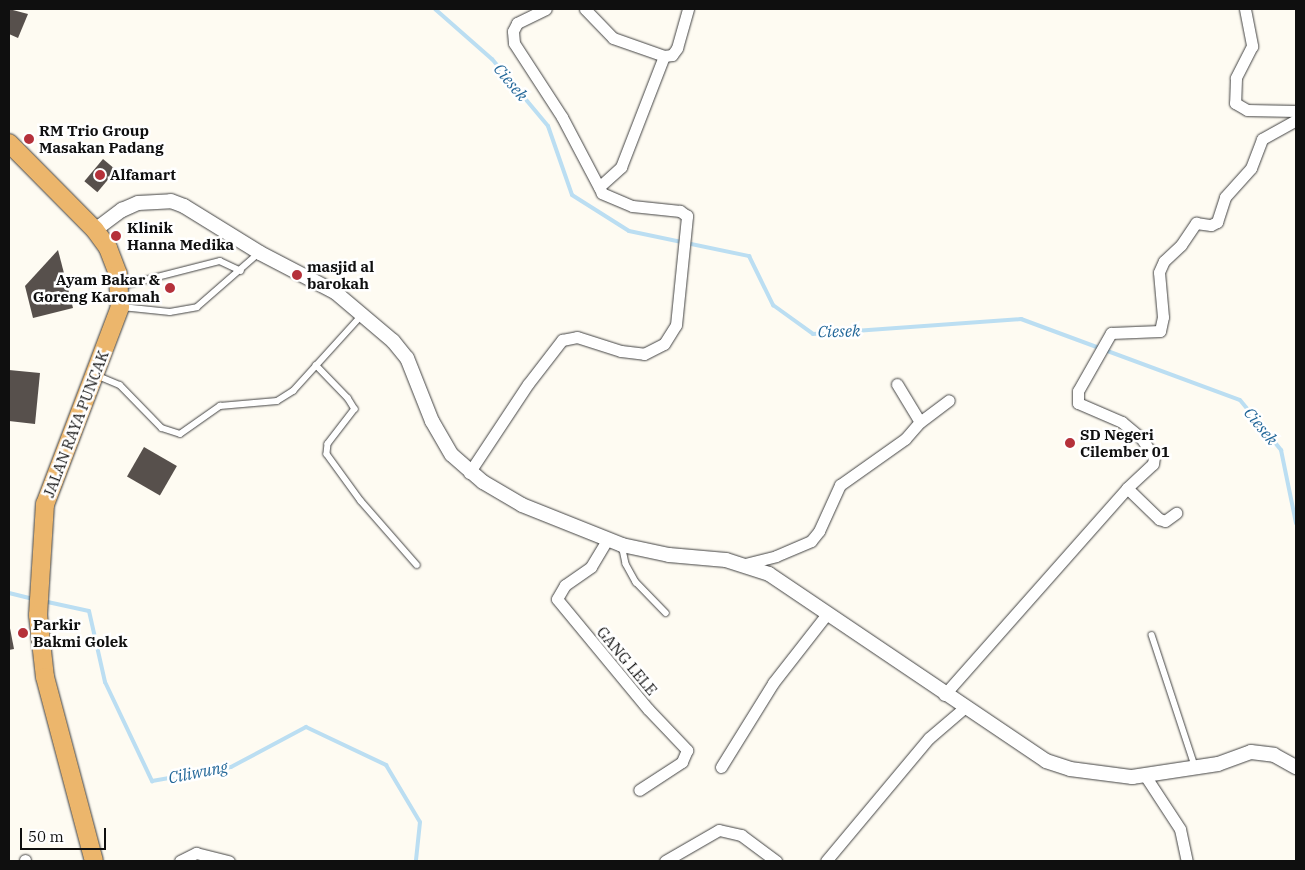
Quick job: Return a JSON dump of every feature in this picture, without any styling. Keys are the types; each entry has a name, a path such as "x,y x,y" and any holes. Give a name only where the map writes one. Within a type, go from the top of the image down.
{"highway":[{"name":"JALAN RAYA PUNCAK","path":"9,143 95,230 114,263 120,287 120,307 96,375 50,486 45,504 38,615 45,677 94,861"}],"street":[{"path":"470,473 528,384 562,340 577,337 638,354 652,352 664,344 676,325 682,248 687,216 680,211 632,206 607,197 599,187 562,117 514,43 513,31 517,23 546,9"},
{"path":"585,9 613,38 664,56 672,55 677,48 688,9"},
{"path":"1245,9 1252,46 1236,78 1235,103 1247,110 1296,111"},
{"path":"599,187 622,166 664,56"},
{"path":"944,695 1127,488 1155,460 1147,445 1128,426 1076,401 1078,391 1095,357 1111,333 1160,331 1163,317 1159,272 1164,262 1182,245 1196,222 1212,225 1216,222 1225,197 1251,168 1262,139 1296,120"},
{"path":"95,230 122,210 138,203 172,201 260,252 335,292 361,316 393,341 407,358 432,421 459,464 470,473 522,505 607,540 669,555 745,564 774,577 944,695 1054,764 1104,774 1146,777 1196,768 1251,752 1274,755 1296,767"},
{"path":"897,384 920,422"},
{"path":"745,564 776,556 811,541 819,531 840,485 905,439 920,422 949,400"},
{"path":"1127,488 1159,519 1165,521 1176,513"},
{"name":"GANG LELE","path":"607,540 591,567 561,589 558,599 648,709 687,750 682,762 639,790"},
{"path":"722,766 773,683 827,614"},
{"path":"826,861 929,738 964,708"},
{"path":"1146,777 1180,829 1186,861"},
{"path":"665,861 719,830 741,834 776,861"},
{"path":"180,861 196,853 230,861"}],"lane":[{"path":"120,307 170,312 197,307 241,271 260,252"},
{"path":"120,287 220,261 241,271"},
{"path":"96,375 120,385 162,428 180,434 220,406 277,400 293,391 361,316"},
{"path":"316,365 348,398 355,410 328,444 327,454 361,501 417,565"},
{"path":"622,545 636,582 666,613"},
{"path":"1152,635 1196,768"}],"building":[{"path":"9,9 28,14 18,38 9,34"},
{"name":"Alfamart","path":"103,159 116,170 97,192 84,181"},
{"path":"58,250 73,308 33,318 25,286"},
{"path":"9,370 40,373 35,424 9,421"},
{"path":"144,447 177,466 160,495 127,476"},
{"path":"9,623 14,649 9,650"}],"waterway":[{"name":"Ciesek","path":"435,9 492,59 548,126 572,195 629,231 749,256 773,305 813,334 1021,319 1240,400 1281,450 1296,523"},
{"name":"Ciliwung","path":"9,593 33,599"},
{"name":"Ciliwung","path":"43,601 89,611 105,682 152,781 231,767 306,727 386,765 420,822 416,861"}],"place":[{"name":"RM Trio Group Masakan Padang","path":"29,139"},
{"name":"Alfamart","path":"100,175"},
{"name":"Klinik Hanna Medika","path":"116,236"},
{"name":"masjid al barokah","path":"297,275"},
{"name":"Ayam Bakar & Goreng Karomah","path":"170,288"},
{"name":"SD Negeri Cilember 01","path":"1070,443"},
{"name":"Parkir Bakmi Golek","path":"23,633"}]}
